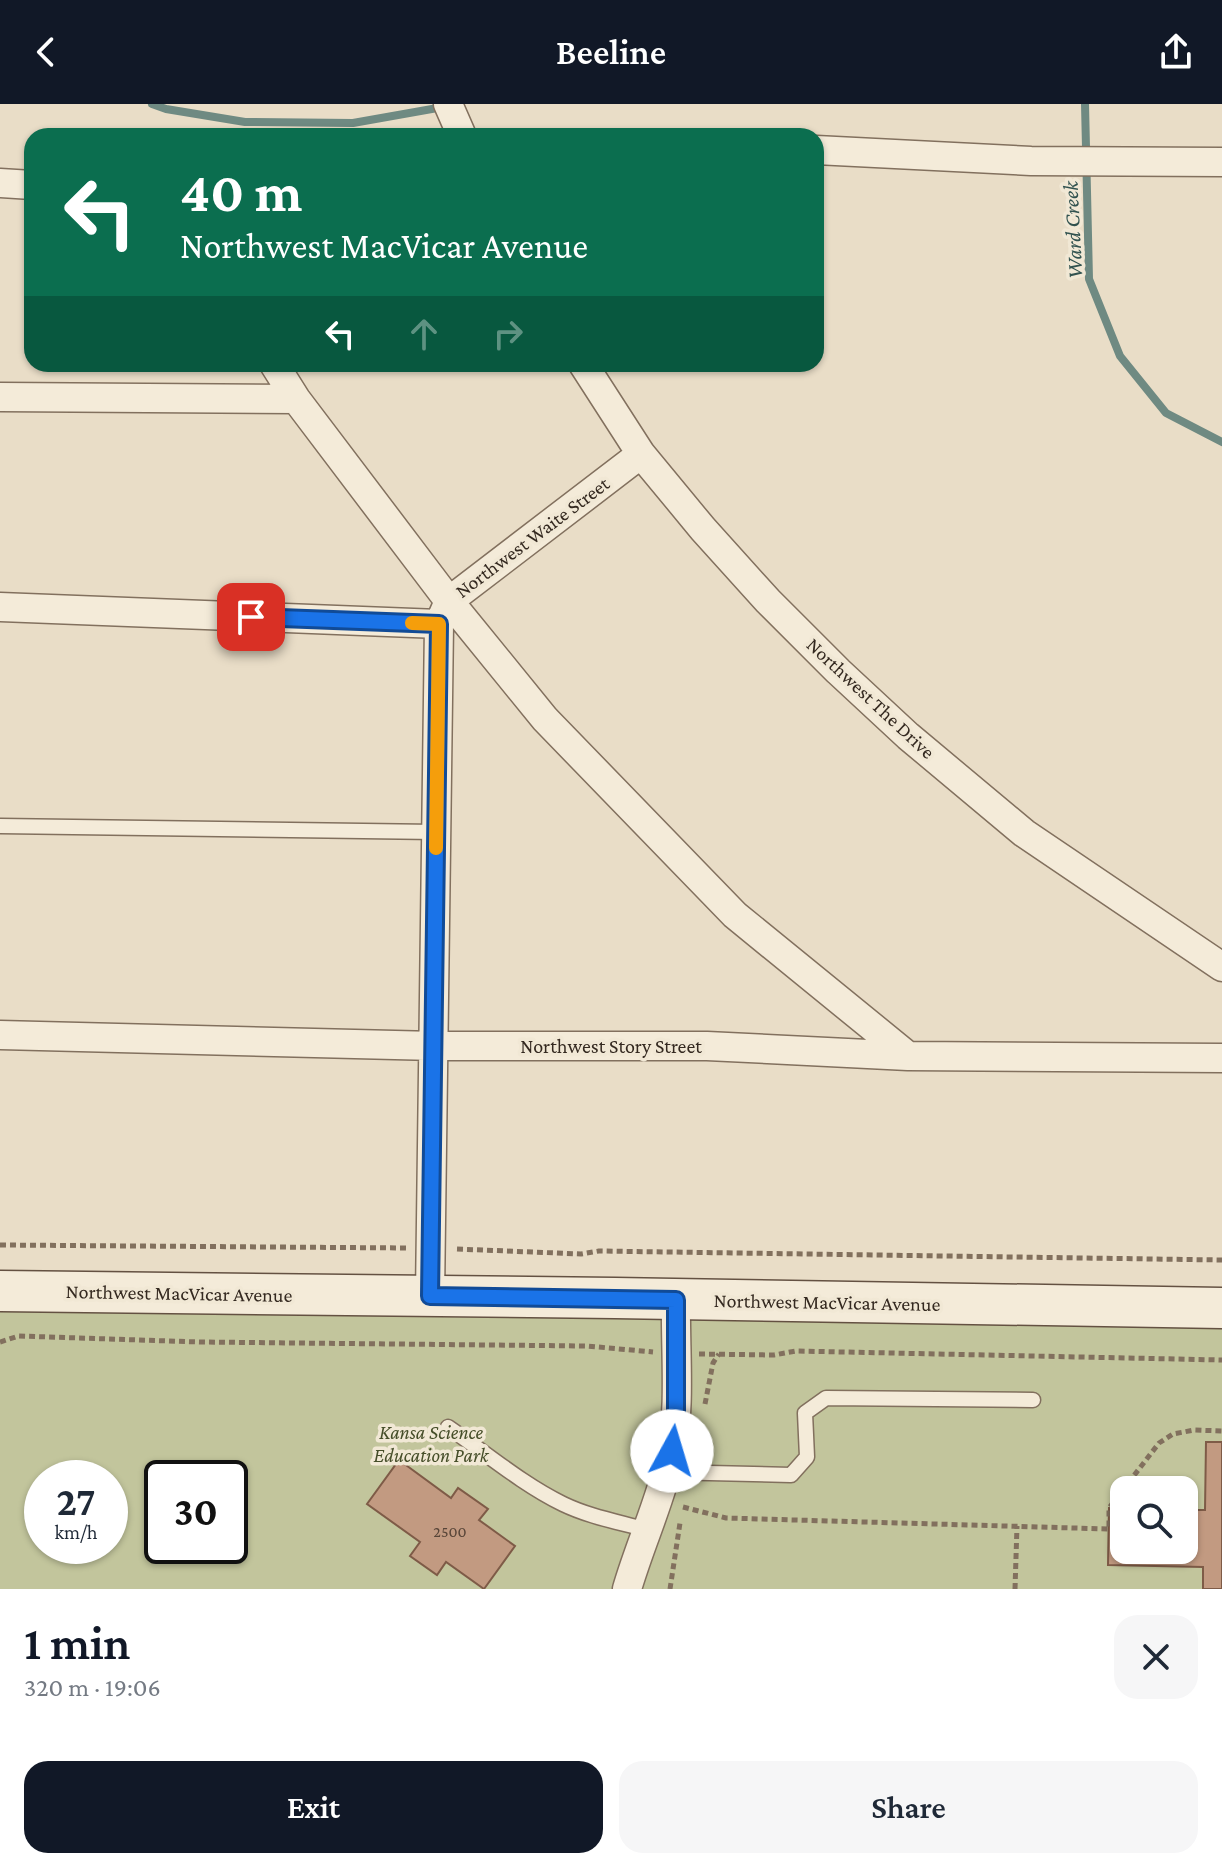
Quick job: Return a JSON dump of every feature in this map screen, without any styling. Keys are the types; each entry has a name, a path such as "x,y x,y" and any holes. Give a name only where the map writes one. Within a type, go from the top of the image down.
{"main road":[{"name":"Northwest MacVicar Avenue","path":"0,1291 1222,1308"}],"street":[{"path":"448,104 458,128"},
{"path":"824,150 1031,161 1222,162"},
{"path":"0,183 24,184"},
{"path":"279,372 444,612 735,915 908,1056"},
{"name":"Northwest The Drive","path":"588,372 641,454 703,529 768,601 838,671 908,736 1024,833 1222,967"},
{"path":"0,397 296,399"},
{"name":"Northwest Waite Street","path":"444,612 641,454"},
{"path":"0,607 444,612"},
{"path":"430,1296 436,832 444,612"},
{"name":"Northwest Story Street","path":"0,1035 435,1046 707,1046 908,1056 1222,1058"},
{"path":"627,1589 672,1451 676,1414 676,1300"}],"lane":[{"path":"0,826 436,832"},
{"path":"666,1472 791,1475 807,1457 805,1413 826,1398 1033,1400"},
{"path":"448,1427 541,1492 566,1505 647,1530"}],"path":[{"path":"0,1245 1222,1260"},
{"path":"0,1342 19,1336 200,1342 587,1346 675,1354 774,1355 796,1351 1222,1360"},
{"path":"683,1507 726,1518 1109,1529 1109,1508 1159,1443 1173,1434 1194,1430 1222,1431"},
{"path":"1015,1589 1017,1526"}],"green space":[{"name":"Kansa Science Education Park","path":"0,1291 1222,1311 1222,1589 0,1589"}],"building":[{"path":"1206,1442 1222,1442 1222,1589 1203,1589 1203,1567 1108,1565 1109,1508 1110,1564 1198,1564 1198,1510 1205,1510"},
{"path":"399,1460 451,1498 458,1488 488,1509 479,1520 515,1546 484,1589 446,1562 437,1575 410,1556 420,1542 367,1504"}],"waterway":[{"name":"Ward Creek","path":"152,104 245,122 353,123 443,107"},
{"name":"Ward Creek","path":"1085,104 1089,279 1120,356 1166,413 1222,442"}],"slow traffic":[{"path":"412,623 439,624 436,848"}],"route":[{"path":"251,617 439,624 430,1296 676,1300 676,1414 672,1451"}]}
